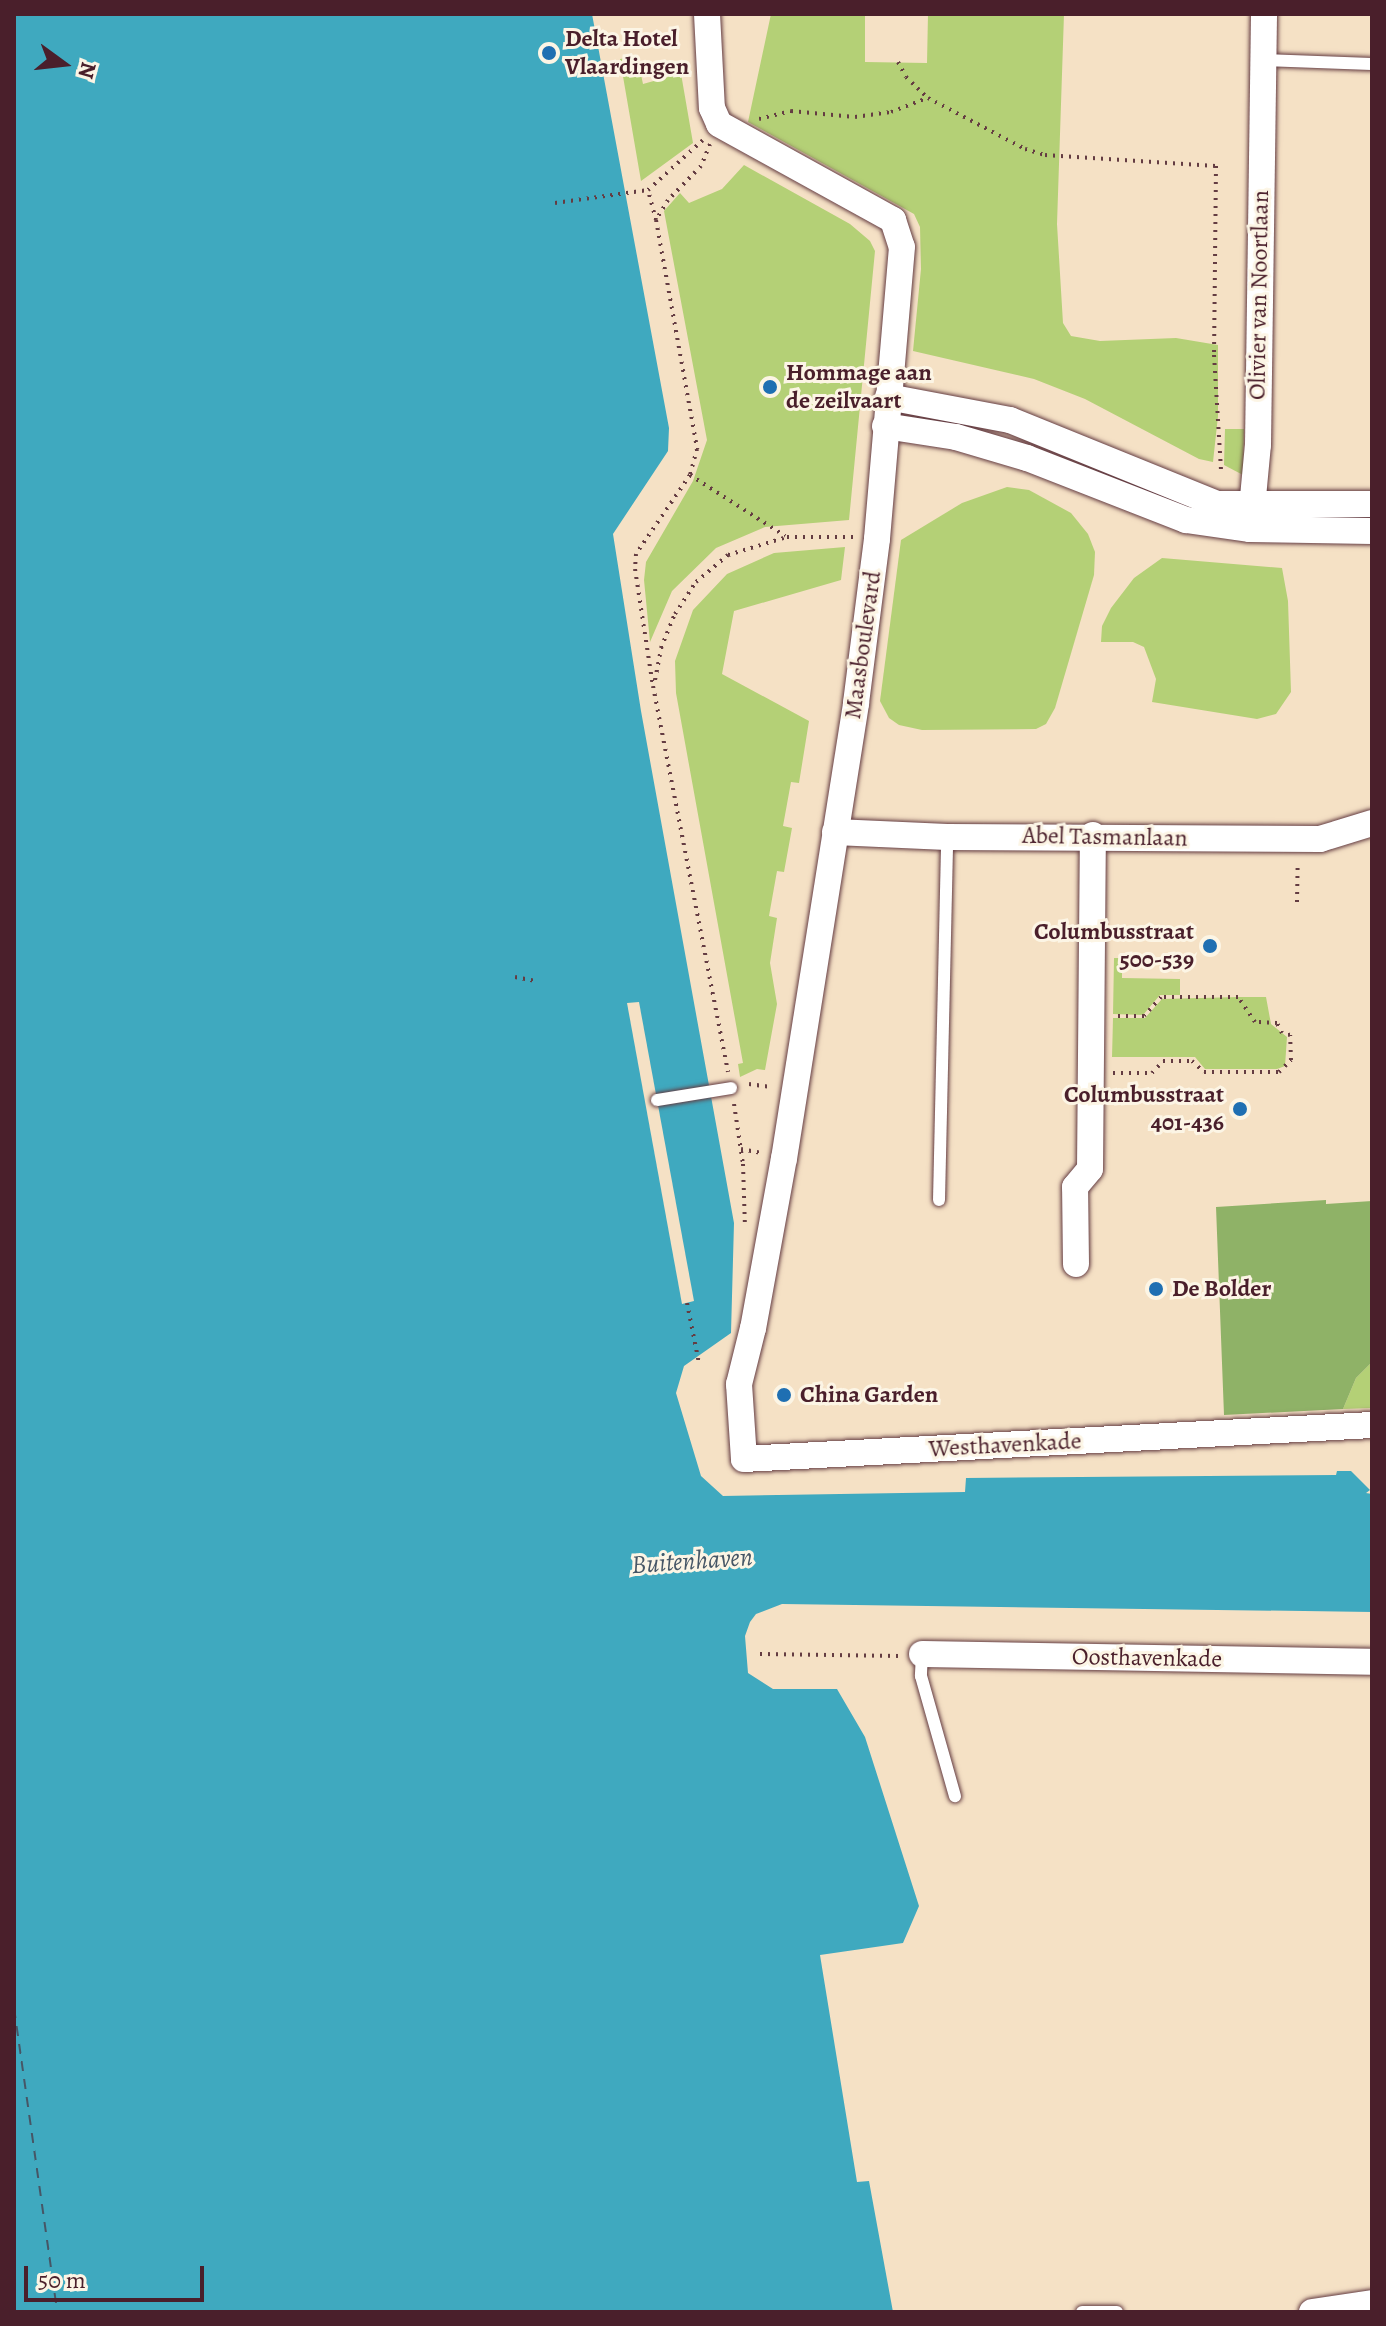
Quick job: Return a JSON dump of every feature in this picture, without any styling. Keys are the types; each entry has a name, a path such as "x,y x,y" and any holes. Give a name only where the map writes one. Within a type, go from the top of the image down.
{"street":[{"name":"Olivier van Noortlaan","path":"1252,517 1264,14"},
{"path":"714,21 712,108 728,129"},
{"name":"Maasboulevard","path":"728,129 893,220 902,247 877,539 784,1158 746,1353"},
{"path":"888,397 1010,420 1187,495 1252,517 1372,531"},
{"path":"885,426 956,437 1027,458 1186,520 1252,517 1372,504"},
{"name":"Abel Tasmanlaan","path":"835,832 947,837 1093,835 1320,839 1372,823"},
{"path":"1076,1264 1075,1187 1090,1169 1093,835"},
{"name":"Westhavenkade","path":"746,1353 739,1384 744,1459 1372,1425"},
{"name":"Oosthavenkade","path":"922,1654 1372,1662"},
{"path":"1312,2312 1372,2303"}],"lane":[{"path":"1263,60 1372,64"},
{"path":"939,1200 947,837"},
{"path":"657,1100 731,1088"},
{"path":"922,1654 921,1676 955,1796"},
{"path":"1082,2312 1117,2312"}],"path":[{"path":"898,62 906,77 928,98 1007,141 1045,155 1216,166 1214,355 1221,471"},
{"path":"555,203 648,190 728,129 774,115 810,112 855,117 891,112 928,98"},
{"path":"656,220 668,200 701,166 728,129"},
{"path":"648,190 697,449 690,475 636,554 635,569 653,686 731,1088 741,1149 745,1235"},
{"path":"690,475 787,537"},
{"path":"653,686 661,648 675,614 696,582 728,555 787,537 877,539"},
{"path":"515,977 536,981"},
{"path":"1091,1073 1152,1073 1163,1061 1192,1061 1204,1072 1279,1072 1291,1060 1290,1035 1282,1033 1277,1023 1255,1022 1238,997 1161,997 1144,1016 1092,1016"},
{"path":"754,1083 762,1085"},
{"path":"741,1149 755,1152"},
{"path":"687,1303 699,1363"},
{"path":"760,1654 895,1656"}],"green space":[{"path":"771,14 865,14 865,62 927,63 928,14 1064,14 1057,224 1063,323 1071,336 1100,341 1176,338 1218,345 1218,416 1213,462 1199,459 1085,399 1034,379 913,351 921,269 920,227 914,214 748,122"},
{"path":"637,56 643,84 668,77 667,65 679,62 693,143 641,181 620,59"},
{"path":"744,165 850,224 870,241 875,251 849,520 765,527 716,548 672,591 650,642 644,580 646,562 693,481 707,440 664,211 680,193 689,203 722,189"},
{"path":"1225,429 1244,429 1243,475 1224,465"},
{"path":"1007,487 1029,490 1071,513 1088,534 1095,552 1094,575 1055,708 1046,724 1036,729 922,730 899,725 889,718 880,701 901,540 962,503"},
{"path":"845,547 841,580 734,611 722,674 809,721 799,783 791,782 783,826 792,828 784,872 777,871 769,916 777,918 770,963 777,1004 765,1070 757,1069 740,1077 738,1064 743,1063 676,693 675,661 693,610 727,574 774,553"},
{"path":"1162,558 1282,568 1288,601 1291,692 1276,714 1257,719 1152,702 1156,679 1144,647 1133,642 1101,642 1102,626 1111,608 1134,578"},
{"path":"1114,958 1122,958 1122,978 1180,979 1180,995 1160,995 1143,1015 1113,1014"},
{"path":"1266,997 1271,1024 1287,1037 1285,1066 1277,1069 1205,1069 1195,1057 1112,1057 1113,1018 1145,1018 1162,999"},
{"path":"1326,1200 1326,1204 1372,1201 1372,1362 1356,1378 1343,1409 1224,1415 1216,1207"},
{"path":"1372,1362 1372,1408 1343,1409 1356,1378"}],"water":[{"name":"Buitenhaven","path":"14,14 592,14 669,428 668,451 613,534 641,711 734,1223 731,1333 684,1366 676,1393 701,1476 723,1496 965,1492 966,1478 1336,1475 1337,1471 1351,1471 1370,1490 1366,1493 1372,1494 1372,1612 782,1604 756,1614 750,1622 745,1636 748,1673 773,1689 837,1689 865,1737 919,1906 903,1943 820,1955 857,2182 869,2181 893,2312 14,2312"}],"pier":[{"path":"639,1002 694,1301 682,1304 627,1003"}],"ferry route":[{"path":"14,2008 57,2312"}],"place":[{"name":"Delta Hotel Vlaardingen","path":"549,53"},
{"name":"Hommage aan de zeilvaart","path":"770,387"},
{"name":"Columbusstraat 500-539","path":"1210,946"},
{"name":"Columbusstraat 401-436","path":"1240,1109"},
{"name":"De Bolder","path":"1156,1289"},
{"name":"China Garden","path":"784,1395"}]}
